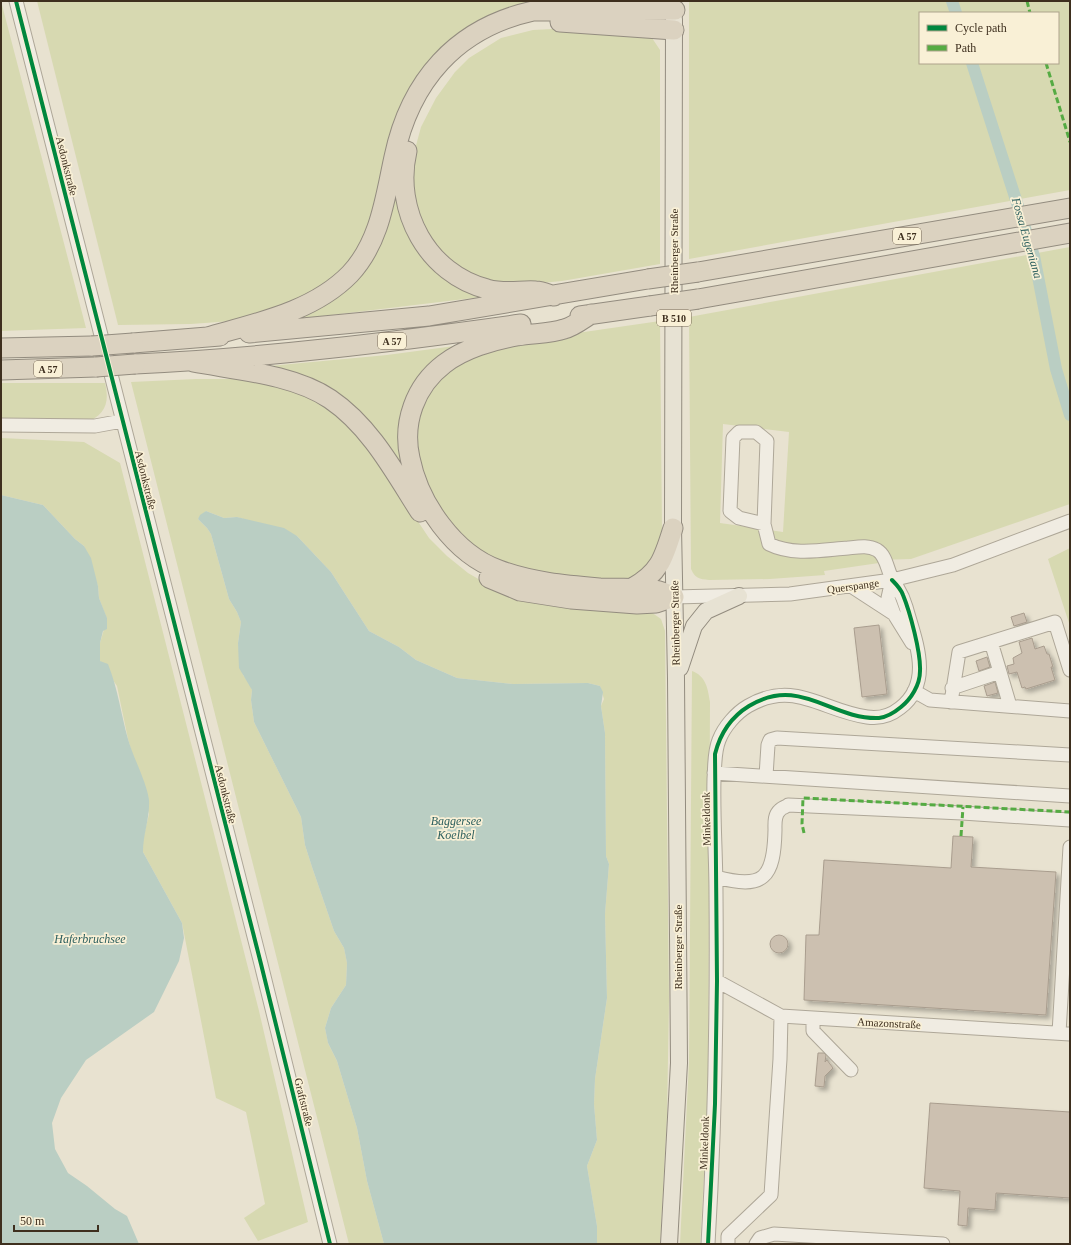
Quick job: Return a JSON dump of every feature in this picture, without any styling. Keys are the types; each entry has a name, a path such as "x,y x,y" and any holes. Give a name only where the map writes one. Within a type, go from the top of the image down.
{"highway":[{"path":"207,338 297,309 326,293 349,275 365,253 378,226 386,201 402,124 412,102 432,72 450,51 477,31 513,15 533,11 675,5"},
{"path":"554,296 538,290 515,292 489,290 467,283 437,261 422,243 413,224 405,195 404,170 416,120 439,80 456,62 478,43 523,23 581,23 674,30"},
{"name":"A 57","path":"1,348 92,346 207,338 429,316 698,272 1070,208"},
{"name":"A 57","path":"1,370 193,362 422,338 698,299 1070,233"},
{"path":"591,314 565,329 508,338 471,349 444,364 423,386 416,398 409,422 408,447 412,469 428,504 445,529 463,547 479,559 498,570 524,578 602,588 655,590 674,597"},
{"path":"193,362 270,376 305,387 329,398 347,412 365,430 384,455 430,528 443,543 458,557 494,581 520,591 618,603 656,603 674,597"},
{"path":"632,588 644,582 663,560 673,528"}],"main road":[{"name":"Rheinberger Straße","path":"669,1244 678,1063 676,679 673,528 675,5"},
{"path":"676,679 694,626 706,611 739,596"}],"street":[{"name":"Asdonkstraße","path":"16,1 261,964"},
{"path":"1,425 95,426 122,420"},
{"path":"764,524 739,518 730,511 733,438 739,432 756,432 767,441 764,524 769,544 778,549 803,552 868,546 879,551 885,559 892,580 888,598 894,614 919,652"},
{"name":"Querspange","path":"674,597 790,594 892,580 952,565 1070,521"},
{"name":"Minkeldonk","path":"708,1244 714,1112 717,981 714,773 715,754 719,739 728,724 743,709 755,702 778,695 792,695 811,699 857,715 881,718 899,709 906,703 914,691 920,671 919,652 902,593 892,580"},
{"path":"851,586 894,614"},
{"path":"950,702 959,652 1055,622 1070,670"},
{"path":"991,642 1010,706"},
{"path":"952,688 1000,672"},
{"path":"914,691 930,700 1070,711"},
{"path":"766,776 768,745 770,740 777,738 1070,754"},
{"path":"714,773 1070,796"},
{"path":"716,877 732,882 751,883 761,879 772,864 774,854 775,818 779,810 788,805 962,813 1070,820"},
{"path":"1065,1034 1068,874 1070,847"},
{"name":"Graftstraße","path":"261,964 330,1244"},
{"name":"Amazonstraße","path":"717,981 781,1016 1065,1034"},
{"path":"728,1244 728,1236 771,1195 780,1059 781,1016"},
{"path":"813,1019 813,1031 851,1070"},
{"path":"756,1244 760,1238 774,1234 943,1244"}],"green space":[{"path":"1,1 86,328 1,331"},
{"path":"37,1 631,1 557,2 438,54 377,208 356,253 336,275 309,297 232,321 191,324 118,325"},
{"path":"689,1 1070,1 1070,190 689,259"},
{"path":"571,28 644,34 652,38 660,50 660,264 562,281 520,285 490,283 456,268 424,230 410,180 414,153 421,127 436,98 455,72 469,58 501,38 533,30"},
{"path":"396,180 408,224 490,296 298,319 341,290"},
{"path":"1070,247 1070,504 911,559 879,560 879,563 824,571 825,575 770,579 709,580 698,578 691,569 689,317","holes":["723,424 789,432 783,532 720,523"]},
{"path":"660,321 662,532 659,554 629,583 536,574 504,564 483,552 466,539 443,515 423,477 415,447 420,411 428,393 438,380 464,360 522,341"},
{"path":"462,345 420,384 411,478 379,437 259,367 387,355"},
{"path":"196,379 240,379 294,391 318,401 357,430 429,538 447,556 468,573 494,588 651,612 661,619 665,631 669,1000 667,1116 660,1244 597,1244 597,1226 587,1166 597,1140 594,1104 595,1079 607,998 605,914 609,864 606,856 605,733 601,706 604,699 600,686 588,683 513,684 457,678 416,660 399,647 369,631 331,572 297,536 237,517 224,518 206,511 198,519 211,534 229,599 241,622 238,643 243,675 250,684 252,690 251,700 254,722 301,817 305,845 334,931 344,948 347,963 346,985 331,1008 325,1028 328,1043 337,1061 357,1128 367,1181 384,1244 349,1244 131,382"},
{"path":"1,383 105,383 107,397 104,408 101,412 92,420 85,423 1,419"},
{"path":"1,438 84,442 120,463 259,1011 308,1222 258,1241 244,1218 265,1204 246,1112 216,1098 182,923 143,852 143,839 149,814 128,739 117,686 100,661 100,643 107,619 99,598 98,586 84,546 75,539 43,505 1,495"},
{"path":"1070,548 1070,626 1048,559"},
{"path":"692,671 697,673 706,684 710,702 708,1106 700,1244 680,1244 689,1062"}],"water":[{"name":"Haferbruchsee","path":"1,495 43,505 75,539 84,546 91,558 98,586 99,598 107,618 107,629 103,631 100,643 100,661 108,664 117,692 128,739 148,793 148,813 143,852 182,923 184,938 179,961 154,1012 86,1060 61,1098 52,1123 55,1149 68,1173 87,1186 115,1209 127,1216 139,1244 1,1244"},
{"name":"Baggersee Koelbel","path":"206,511 224,518 237,517 284,528 297,536 331,572 369,631 399,647 416,660 457,678 513,684 588,683 600,686 603,692 601,706 605,733 606,856 609,864 605,914 607,998 595,1079 594,1104 597,1140 587,1166 597,1226 597,1244 384,1244 367,1181 357,1128 337,1061 328,1043 325,1028 331,1008 346,985 347,963 344,948 334,931 312,867 305,845 301,817 254,722 251,700 252,690 239,668 238,643 241,622 229,599 211,534 198,519 200,515"}],"building":[{"path":"1024,613 1027,622 1014,626 1011,617"},
{"path":"879,625 887,694 862,697 854,628"},
{"path":"1032,638 1035,649 1044,646 1047,654 1049,654 1055,680 1026,689 1025,687 1022,688 1017,672 1009,674 1007,666 1014,664 1013,658 1022,653 1019,642"},
{"path":"987,657 990,667 979,671 976,661"},
{"path":"995,682 998,693 987,696 984,686"},
{"path":"953,836 973,837 971,867 1056,872 1046,1015 804,1000 806,935 819,935 824,860 951,868"},
{"path":"779,935 785,938 788,944 785,950 779,953 773,950 770,944 773,938"},
{"path":"818,1053 824,1053 826,1055 825,1062 827,1060 833,1068 825,1076 824,1087 815,1086"},
{"path":"930,1103 1070,1112 1070,1198 996,1193 995,1210 968,1208 967,1226 958,1225 960,1191 924,1188"}],"waterway":[{"name":"Fossa Eugeniana","path":"952,1 956,12"},
{"name":"Fossa Eugeniana","path":"972,64 1034,256 1056,369 1070,415"}],"marked path":[{"path":"1027,1 1030,12"},
{"path":"1046,64 1070,142"},
{"path":"804,833 802,824 803,798 1070,812"},
{"path":"961,836 963,807"}],"cycle path":[{"path":"16,1 261,964 330,1244"},
{"path":"708,1244 715,1104 717,981 715,754 723,733 737,715 749,706 767,698 784,695 800,697 846,713 862,717 879,718 891,714 905,704 917,686 920,676 920,663 912,622 906,602 901,591 892,580"}]}
